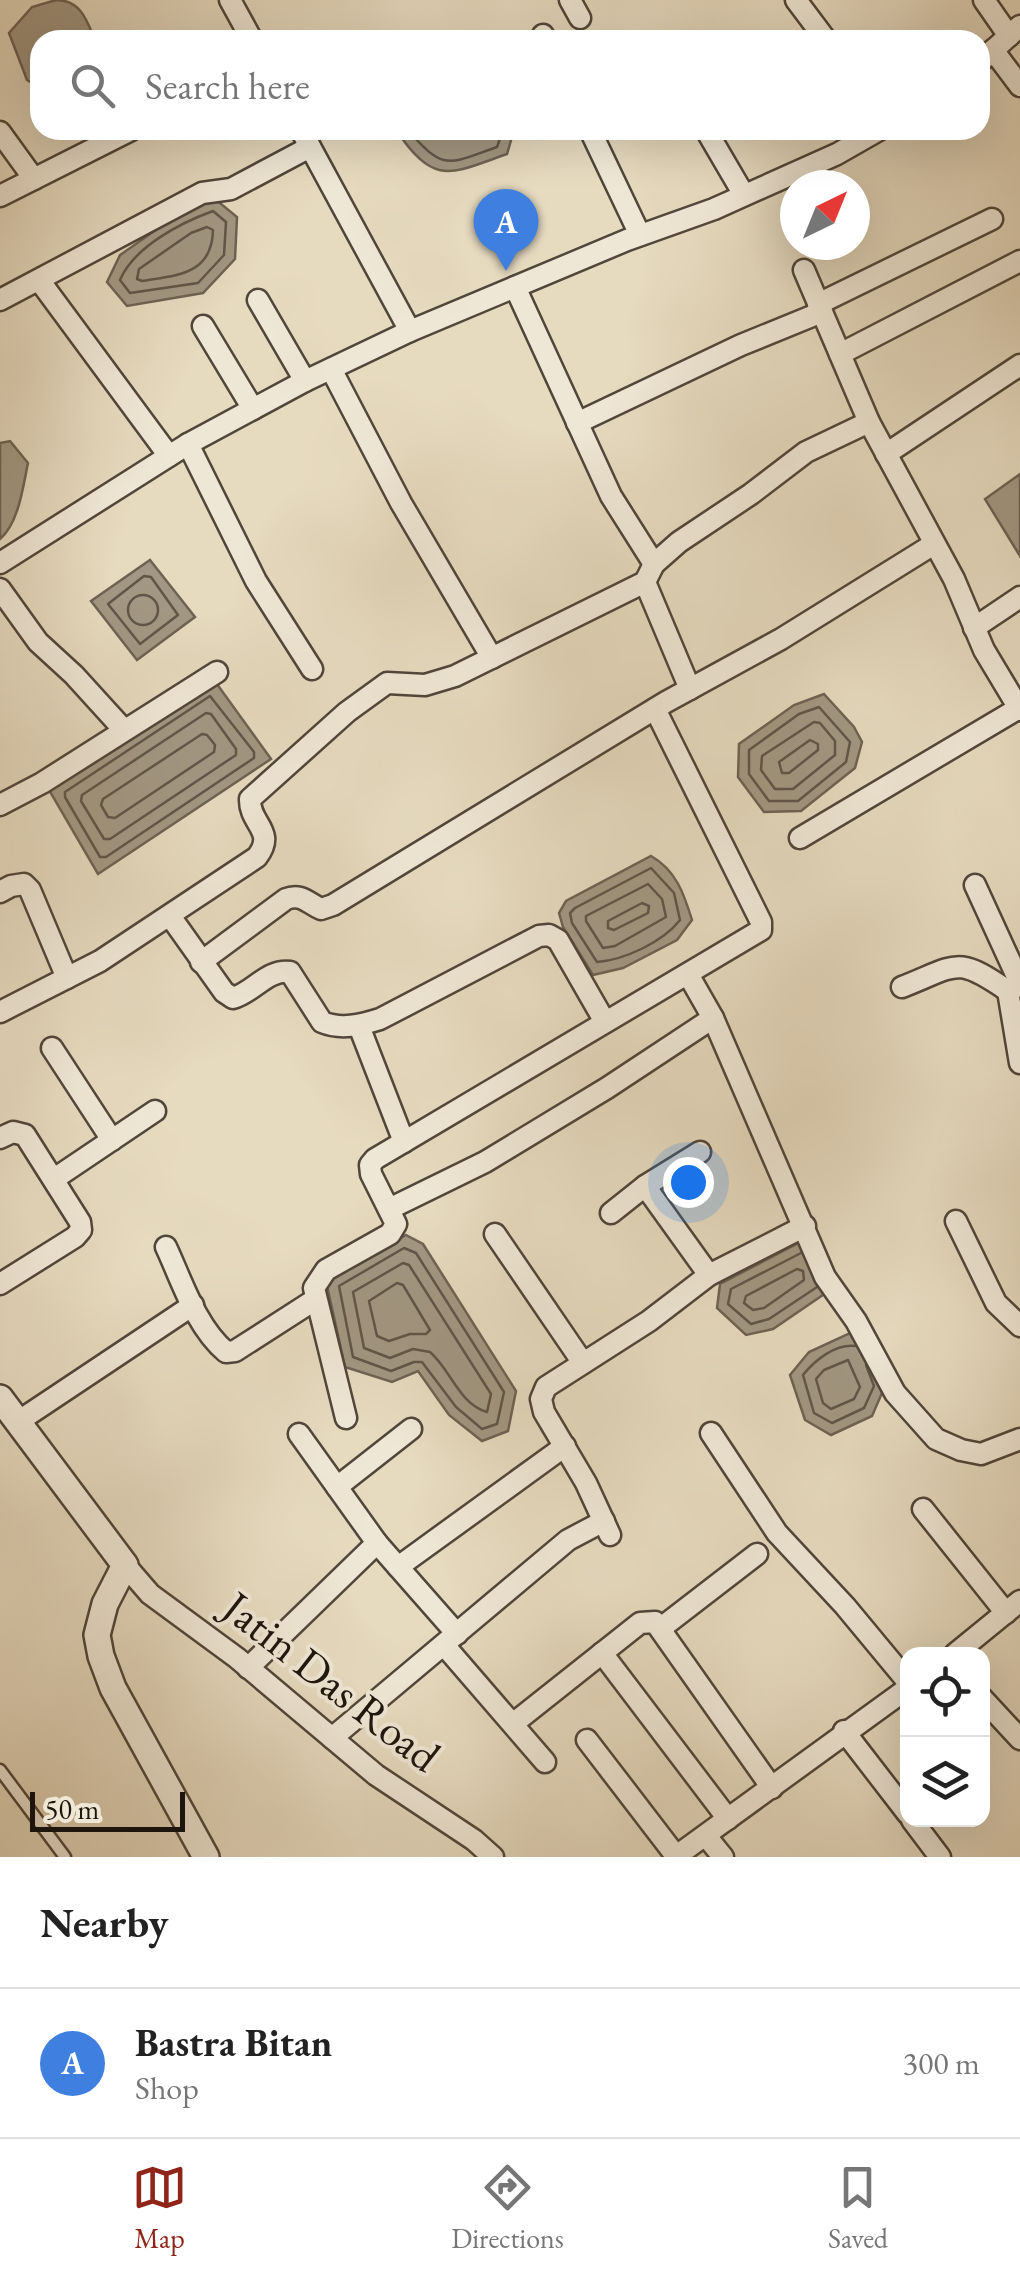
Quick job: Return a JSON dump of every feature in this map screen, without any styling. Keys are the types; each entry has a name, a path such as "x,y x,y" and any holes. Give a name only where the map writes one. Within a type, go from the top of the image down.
{"street":[{"path":"230,0 246,30"},
{"path":"796,0 818,30"},
{"path":"984,0 1015,31 990,53"},
{"path":"990,60 1020,86"},
{"path":"0,132 34,179"},
{"path":"0,196 111,140"},
{"path":"0,300 202,194 231,188 304,140"},
{"path":"307,140 410,331"},
{"path":"595,140 640,235"},
{"path":"712,140 744,195"},
{"path":"0,563 188,444 305,381 410,331 744,195 861,140"},
{"path":"577,423 820,308 992,219"},
{"path":"840,354 1020,261"},
{"path":"800,838 1019,709 984,650 934,544 869,422 804,270"},
{"path":"39,280 169,456"},
{"path":"514,287 649,573 690,689"},
{"path":"258,300 305,381"},
{"path":"203,326 254,409"},
{"path":"886,454 1019,367"},
{"path":"331,369 401,503 492,658"},
{"path":"0,1012 68,978 170,916 256,857 265,846 265,837 248,806 250,799 347,712 387,683 438,683 649,573 679,542 752,494 806,452 869,422"},
{"path":"188,444 256,581 312,670"},
{"path":"201,962 286,899 304,898 321,909 334,906 934,544"},
{"path":"0,590 38,642 124,730"},
{"path":"974,628 1020,597"},
{"path":"0,805 42,784 217,672"},
{"path":"346,1418 316,1299 316,1280 326,1270 390,1234 396,1224 370,1165 761,930 762,922 655,709"},
{"path":"0,892 24,884 30,890 68,978"},
{"path":"975,885 1016,986 1019,1060"},
{"path":"170,916 224,992 233,998 269,976 290,972 322,1022 330,1026 360,1026 380,1019 539,936 549,935 558,940 605,1022"},
{"path":"902,987 956,966 968,966 1016,986"},
{"path":"689,976 712,1018 825,1277 856,1321 895,1393 936,1439 962,1450 981,1454 1020,1440"},
{"path":"389,1209 485,1162 712,1018"},
{"path":"360,1026 404,1142"},
{"path":"52,1048 112,1140"},
{"path":"54,1179 155,1111"},
{"path":"0,1284 81,1230 80,1222 24,1135 2,1131"},
{"path":"611,1213 645,1186 700,1152"},
{"path":"645,1186 710,1275"},
{"path":"956,1221 996,1303 1020,1326"},
{"path":"332,1738 568,1540 606,1528 586,1483 544,1412 541,1399 546,1387 649,1321 710,1275 805,1226"},
{"path":"496,1234 583,1363"},
{"path":"166,1246 193,1306 215,1343 226,1352 235,1351 316,1299"},
{"path":"18,1421 193,1306"},
{"name":"Jatin Das Road","path":"0,1398 150,1594 248,1668 376,1775 474,1840 492,1857"},
{"path":"337,1487 410,1429"},
{"path":"711,1433 777,1533 845,1606 900,1675"},
{"path":"299,1434 545,1762"},
{"path":"398,1567 564,1446"},
{"path":"923,1509 1015,1610 964,1647"},
{"path":"248,1668 377,1543"},
{"path":"660,1628 757,1554"},
{"path":"126,1565 105,1604 97,1635 101,1656 113,1688 206,1857"},
{"path":"514,1723 640,1623 655,1622 772,1788"},
{"path":"602,1653 728,1819"},
{"path":"587,1740 676,1857 900,1691"},
{"path":"990,1707 1020,1739"},
{"path":"844,1731 900,1804"},
{"path":"917,1827 938,1856"},
{"path":"706,1836 723,1857"}],"lane":[{"path":"0,1770 65,1857"}],"water":[{"path":"65,1 77,8 91,30 30,30 30,82 9,33 32,7"},
{"path":"404,140 511,140 507,154 471,167 445,171 422,161"},
{"path":"215,199 237,217 235,259 203,293 127,306 107,282 120,255 180,213"},
{"path":"10,441 28,463 16,514 0,539 0,443"},
{"path":"1020,474 1020,556 985,499"},
{"path":"150,560 195,617 137,660 91,601"},
{"path":"214,680 271,759 98,874 49,790"},
{"path":"824,694 854,727 862,742 855,768 801,811 764,812 738,777 739,744 794,705"},
{"path":"651,856 673,876 692,920 677,940 623,968 593,975 563,927 559,913 566,901"},
{"path":"406,1235 423,1244 516,1391 508,1431 482,1441 449,1415 418,1371 392,1382 345,1367 326,1281"},
{"path":"808,1238 833,1288 773,1329 746,1335 717,1308 720,1284"},
{"path":"850,1333 866,1339 885,1386 872,1416 831,1435 805,1420 790,1375 809,1352"}],"place":[{"name":"Bastra Bitan","path":"506,271"}]}
